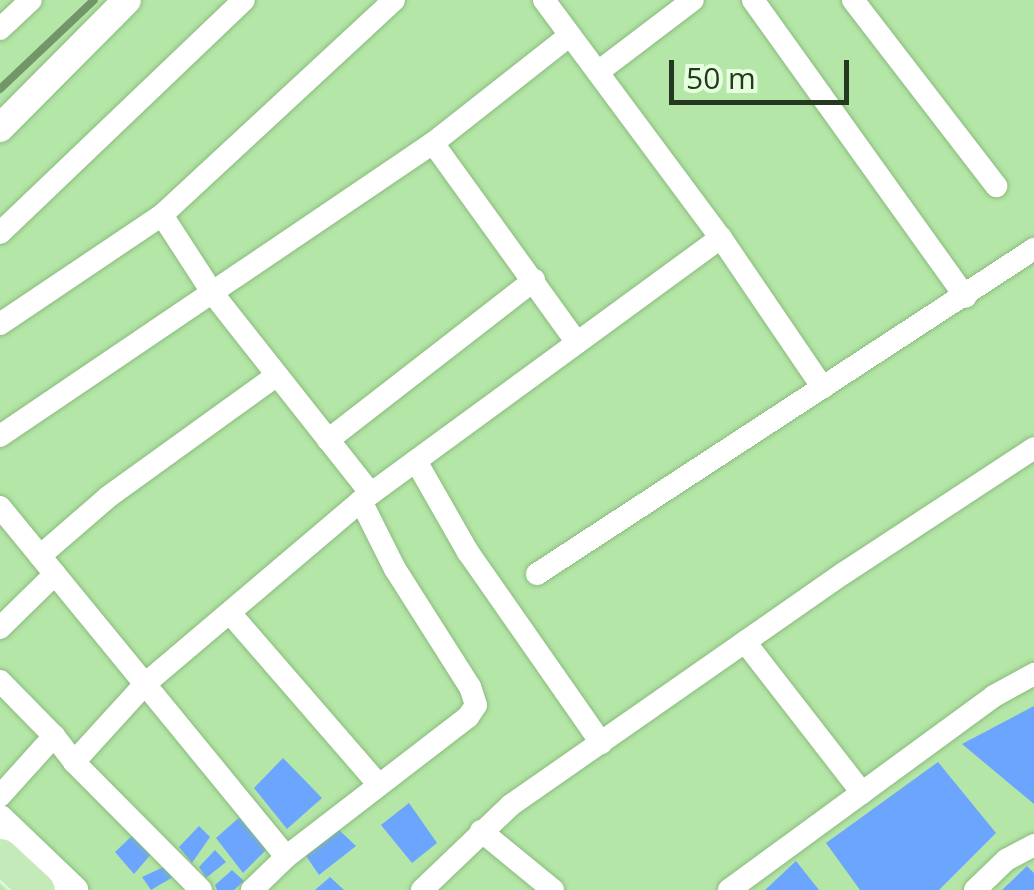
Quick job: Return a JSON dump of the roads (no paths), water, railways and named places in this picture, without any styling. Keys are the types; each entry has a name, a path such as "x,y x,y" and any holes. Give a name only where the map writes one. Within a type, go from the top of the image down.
{"main road":[{"path":"0,856 37,890"}],"street":[{"path":"0,29 31,0"},
{"path":"0,128 128,0"},
{"path":"0,233 244,0"},
{"path":"0,324 162,215 394,0"},
{"path":"544,0 721,238 824,388"},
{"path":"598,72 693,0"},
{"path":"753,0 966,297"},
{"path":"854,0 996,186"},
{"path":"0,436 214,295 433,143 570,35"},
{"path":"433,143 577,343"},
{"path":"162,215 214,295 328,440 366,498 395,568 470,687 476,705 468,718 286,857 252,890"},
{"path":"74,762 145,684 366,498 721,238"},
{"path":"537,574 1034,250"},
{"path":"328,440 534,280"},
{"path":"0,628 47,565 108,497 277,375"},
{"path":"422,890 481,831 600,743 1034,448"},
{"path":"416,460 468,552 600,743"},
{"path":"0,508 286,857"},
{"path":"230,612 378,784"},
{"path":"746,642 862,793"},
{"path":"729,890 994,696 1034,674"},
{"path":"0,681 201,890"},
{"path":"0,796 54,736"},
{"path":"0,819 74,890"},
{"path":"481,831 553,890"},
{"path":"975,890 1006,860 1034,845"}],"railway":[{"path":"0,89 94,0"}]}
